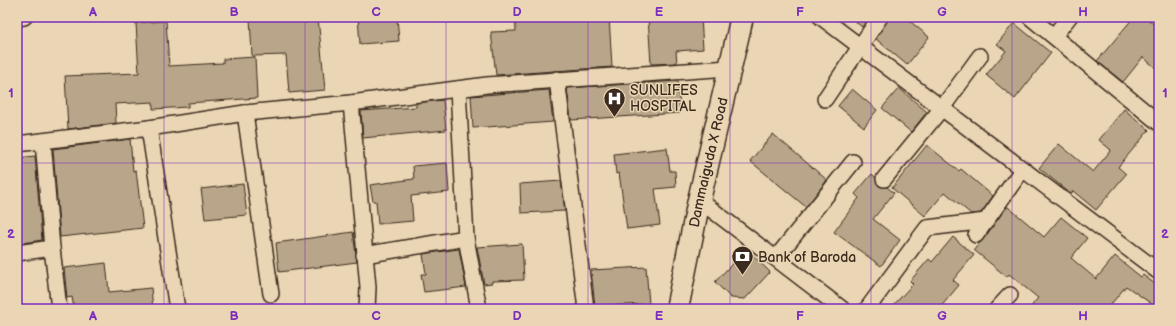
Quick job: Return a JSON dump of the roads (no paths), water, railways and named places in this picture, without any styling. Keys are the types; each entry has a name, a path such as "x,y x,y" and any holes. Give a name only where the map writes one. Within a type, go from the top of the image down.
{"street":[{"path":"17,18 24,17"},
{"name":"Dammaiguda X Road","path":"677,309 699,200 742,17"},
{"path":"821,17 1159,272"},
{"path":"825,99 880,17"},
{"path":"1030,17 1159,123"},
{"path":"1054,36 1069,17"},
{"path":"884,179 942,108 980,56"},
{"path":"17,144 149,128 245,113 351,103 458,89 558,79 729,68"},
{"path":"558,79 586,309"},
{"path":"458,89 466,238 479,309"},
{"path":"351,103 368,287 367,309"},
{"path":"245,113 271,294"},
{"path":"149,128 177,309"},
{"path":"43,140 52,248 59,309"},
{"path":"776,258 853,162"},
{"path":"976,235 1022,170"},
{"path":"699,200 842,309"},
{"path":"867,309 927,228 986,221"},
{"path":"364,255 466,238"},
{"path":"17,253 52,248"},
{"path":"997,309 1010,295"}],"place":[{"name":"SUNLIFES HOSPITAL","path":"614,118"},
{"name":"Bank of Baroda","path":"742,276"}]}
